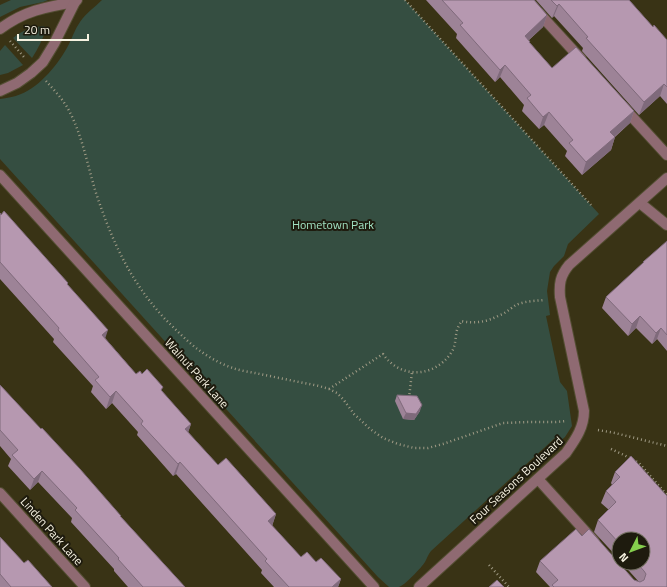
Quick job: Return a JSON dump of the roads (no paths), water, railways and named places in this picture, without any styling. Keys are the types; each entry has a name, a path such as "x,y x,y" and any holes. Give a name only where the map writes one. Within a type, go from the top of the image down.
{"street":[{"path":"527,0 584,64"},
{"path":"3,32 12,20 31,11 76,1"},
{"path":"0,91 17,83 43,62 76,1"},
{"path":"616,98 667,155"},
{"name":"Walnut Park Lane","path":"0,176 374,587"},
{"name":"Four Seasons Boulevard","path":"419,587 566,453 579,434 584,418 584,411 560,297 560,279 567,268 667,178"},
{"path":"640,203 667,225"},
{"path":"538,479 600,547"},
{"name":"Linden Park Lane","path":"0,493 85,587"}],"park label":[{"name":"Hometown Park","path":"333,224"}]}
